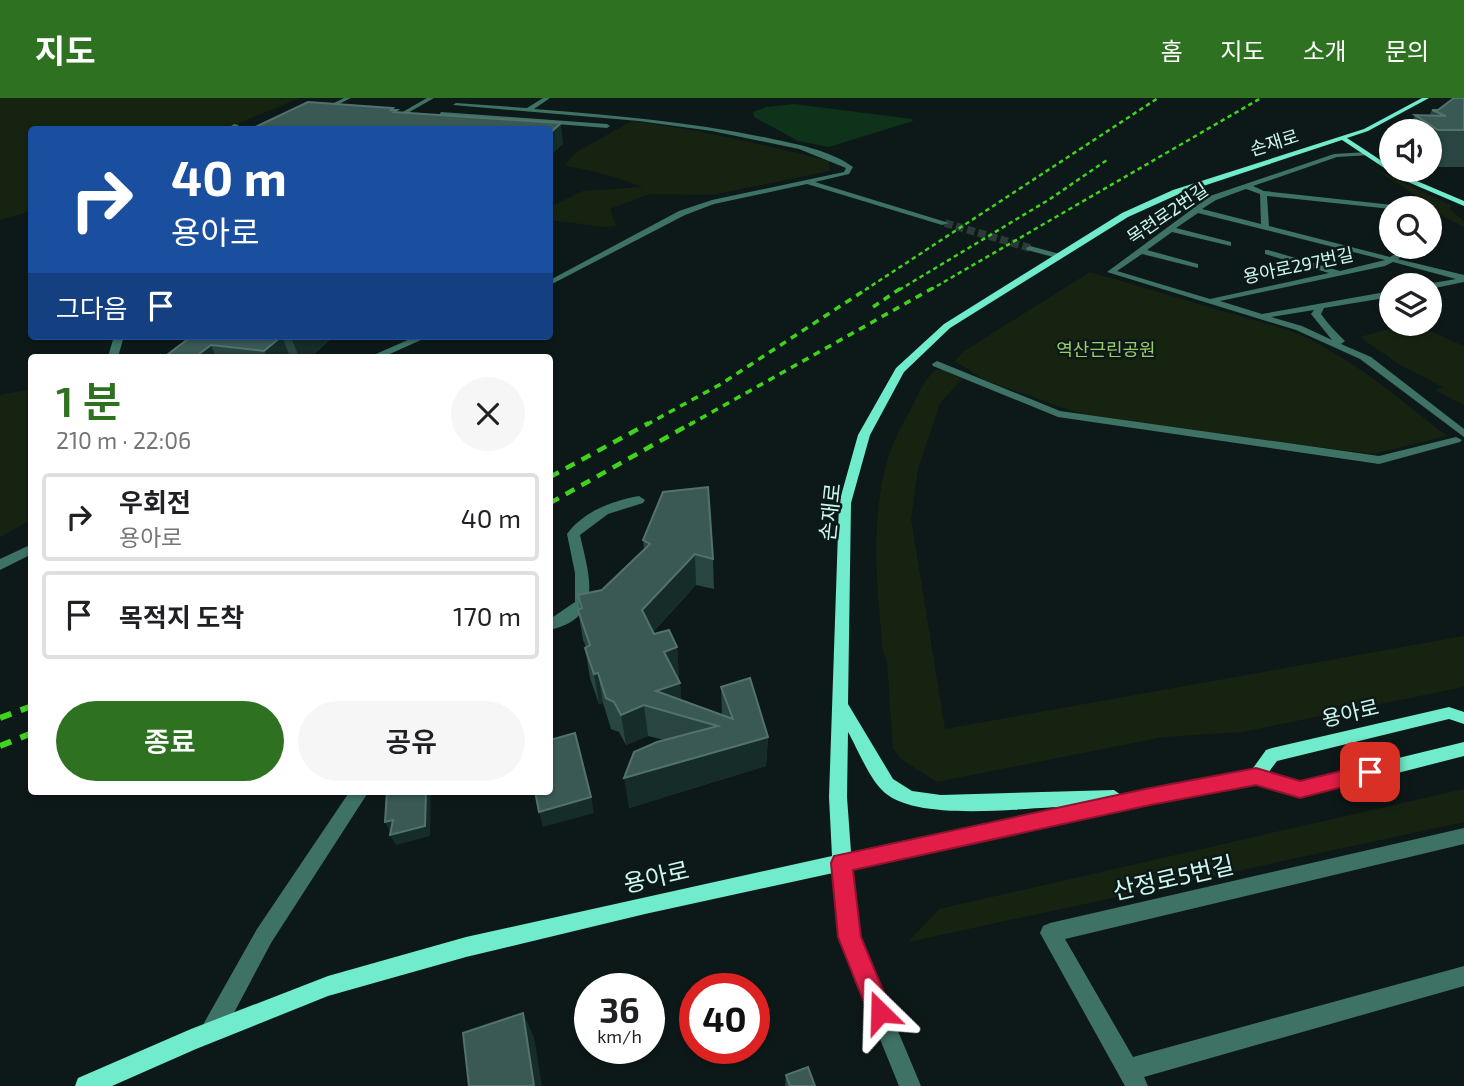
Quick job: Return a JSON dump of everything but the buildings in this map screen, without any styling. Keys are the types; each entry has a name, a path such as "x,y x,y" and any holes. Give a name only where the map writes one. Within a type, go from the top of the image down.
{"main road":[{"name":"손재로","path":"842,863 838,797 845,502 864,435 900,370 947,326 1057,256 1154,200 1344,139 1389,120 1426,98"},
{"path":"1344,139 1403,178 1464,204"},
{"path":"1303,151 1336,148 1368,154"},
{"path":"841,706 887,784 908,798 941,803 1150,796"},
{"name":"용아로","path":"1256,776 1272,755 1449,713 1464,718"},
{"name":"용아로","path":"86,1086 212,1031 328,986 466,947 645,905 1150,796 1256,776 1300,790 1464,749"}],"street":[{"path":"328,116 314,114 348,98"},
{"path":"378,120 390,121 430,98"},
{"path":"433,119 468,98"},
{"path":"531,98 546,98"},
{"path":"528,110 546,98"},
{"path":"456,105 624,116 699,126 827,153 850,167 847,173 712,202 648,231 553,281"},
{"path":"530,123 546,111"},
{"path":"441,114 530,123 607,126"},
{"name":"목련로2번길","path":"1111,272 1213,198 1336,155 1368,154"},
{"path":"806,182 946,223"},
{"path":"1245,186 1263,193 1379,204"},
{"path":"1263,193 1265,227"},
{"path":"1196,210 1379,256"},
{"path":"1171,229 1228,244"},
{"path":"1030,248 1057,256"},
{"path":"1140,251 1195,266"},
{"path":"1268,252 1342,275"},
{"path":"1392,259 1464,279"},
{"name":"용아로297번길","path":"1209,300 1342,275 1385,264 1392,259"},
{"name":"용아로297번길","path":"1111,272 1295,327 1367,359"},
{"path":"1442,284 1464,279"},
{"path":"1254,314 1319,308 1379,296"},
{"path":"1319,308 1316,314 1337,339 1367,359 1460,437"},
{"path":"1287,312 1309,314 1321,322 1313,329 1295,327 1282,320 1280,315 1287,312"},
{"path":"380,354 415,340"},
{"path":"937,364 1058,414 1379,460 1460,437"},
{"path":"553,623 583,603 583,587 573,534 580,525 619,503 639,500"},
{"path":"0,565 28,550"},
{"path":"212,1031 264,936 357,795"},
{"name":"산정로5번길","path":"1463,837 1051,933 1133,1078 1464,976"},
{"path":"842,863 849,937 910,1086"}],"green space":[{"path":"0,98 300,98 231,126 28,126 28,212 0,220"},
{"path":"632,121 707,133 829,161 830,171 711,195 649,194 610,209 616,226 605,227 553,220 553,206 583,191 643,187 565,165 575,153"},
{"path":"1395,182 1402,182 1431,196 1417,196"},
{"path":"1442,201 1452,206 1449,209 1464,221 1464,227 1442,215"},
{"name":"역산근린공원","path":"1090,272 1291,331 1313,341 1353,365 1447,436 1373,454 1139,424 1078,413 985,380 955,361 963,352"},
{"path":"1379,332 1379,336 1441,336 1464,346 1464,405 1435,390 1443,387 1400,365 1360,337"},
{"path":"936,370 943,370 962,379 940,403 918,468 911,519 945,729 1464,636 1464,687 1242,732 1163,737 937,782 901,759 893,748 876,548 880,495 893,444 921,389"},
{"path":"28,390 28,522 0,537 0,395"},
{"path":"1464,789 1464,822 908,942 939,909"}],"shaded area":[{"path":"794,104 913,121 829,147 798,141 754,117 753,112 767,107"}],"tunnel":[{"path":"945,223 1030,248"}],"railway":[{"path":"865,290 1158,98"},
{"path":"930,290 1261,98"},
{"path":"899,290 1050,199 1107,160"},
{"path":"646,425 721,384 868,288"},
{"path":"873,307 901,288"},
{"path":"689,425 933,288"},
{"path":"553,475 649,423"},
{"path":"553,501 692,423"},
{"path":"0,718 28,708"},
{"path":"0,746 28,735"}],"route":[{"path":"880,1012 849,937 842,863 1150,796 1256,776 1300,790 1370,772"}]}
